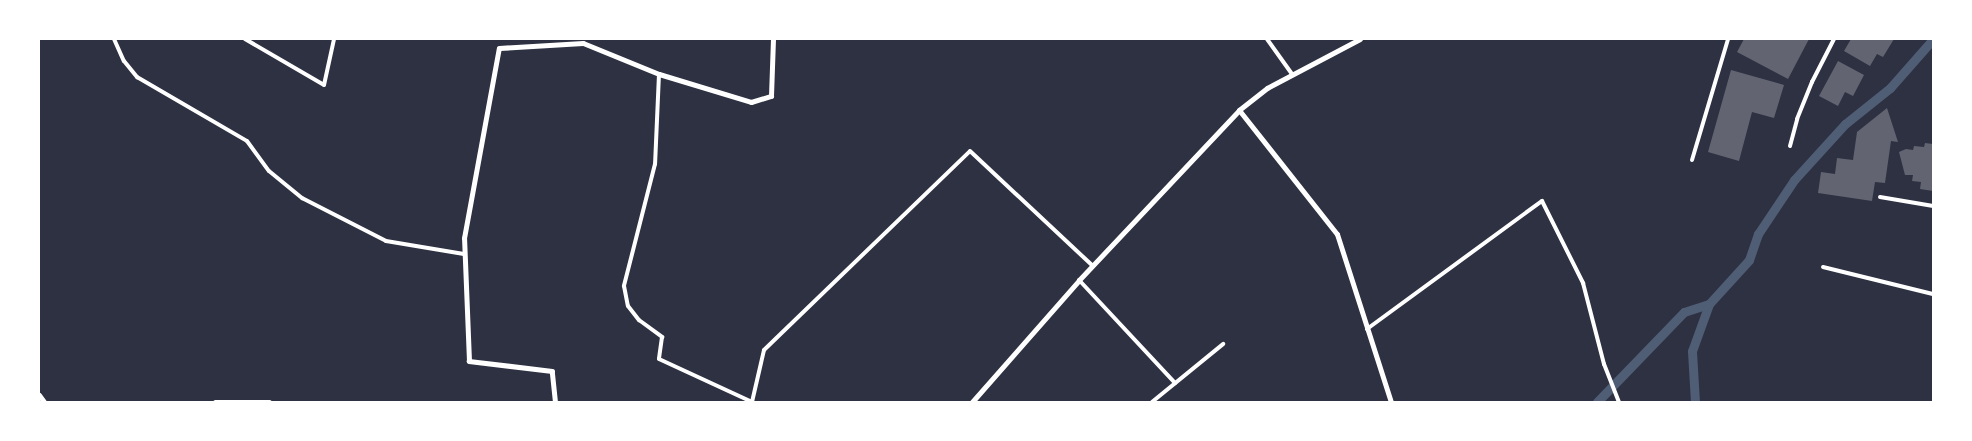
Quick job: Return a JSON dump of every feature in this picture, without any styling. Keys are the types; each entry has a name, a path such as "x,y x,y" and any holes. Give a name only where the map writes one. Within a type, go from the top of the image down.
{"street":[{"path":"555,402 552,371 469,361 464,238 499,48 583,43 659,74 751,102 771,96 773,39"},
{"path":"972,402 1079,280 1239,110 1267,88 1360,39"},
{"path":"1239,110 1337,234 1391,402"},
{"path":"39,395 44,402"},
{"path":"216,402 269,402"}],"lane":[{"path":"114,39 124,61 137,77 247,141 269,171 302,198 386,241 464,254"},
{"path":"245,39 324,85 334,39"},
{"path":"1267,39 1292,74"},
{"path":"1692,160 1728,39"},
{"path":"1790,146 1796,119 1834,39"},
{"path":"659,74 655,164 624,286 628,306 639,320 662,337 659,359 752,402 764,350 970,151 1093,266"},
{"path":"1880,197 1933,206"},
{"path":"1367,329 1542,201 1583,283 1604,364 1619,402"},
{"path":"1823,267 1933,294"},
{"path":"1079,280 1175,384"},
{"path":"1152,402 1223,344"}],"building":[{"path":"1744,39 1809,39 1788,79 1737,52"},
{"path":"1851,39 1894,39 1883,57 1877,54 1870,66 1844,51"},
{"path":"1838,61 1864,75 1853,96 1845,92 1838,106 1819,96"},
{"path":"1731,70 1784,85 1774,118 1752,112 1739,161 1708,152"},
{"path":"1887,108 1898,142 1891,141 1885,183 1875,182 1872,201 1818,193 1821,172 1835,174 1837,158 1853,160 1857,132"},
{"path":"1925,143 1933,144 1933,191 1920,189 1921,182 1912,181 1913,175 1905,175 1899,152 1906,149 1913,150 1914,146 1924,147"}],"waterway":[{"path":"1597,402 1684,312 1709,304 1749,260 1758,234 1794,180 1845,124 1890,88 1933,39"},
{"path":"1695,402 1692,351 1709,304"}]}
